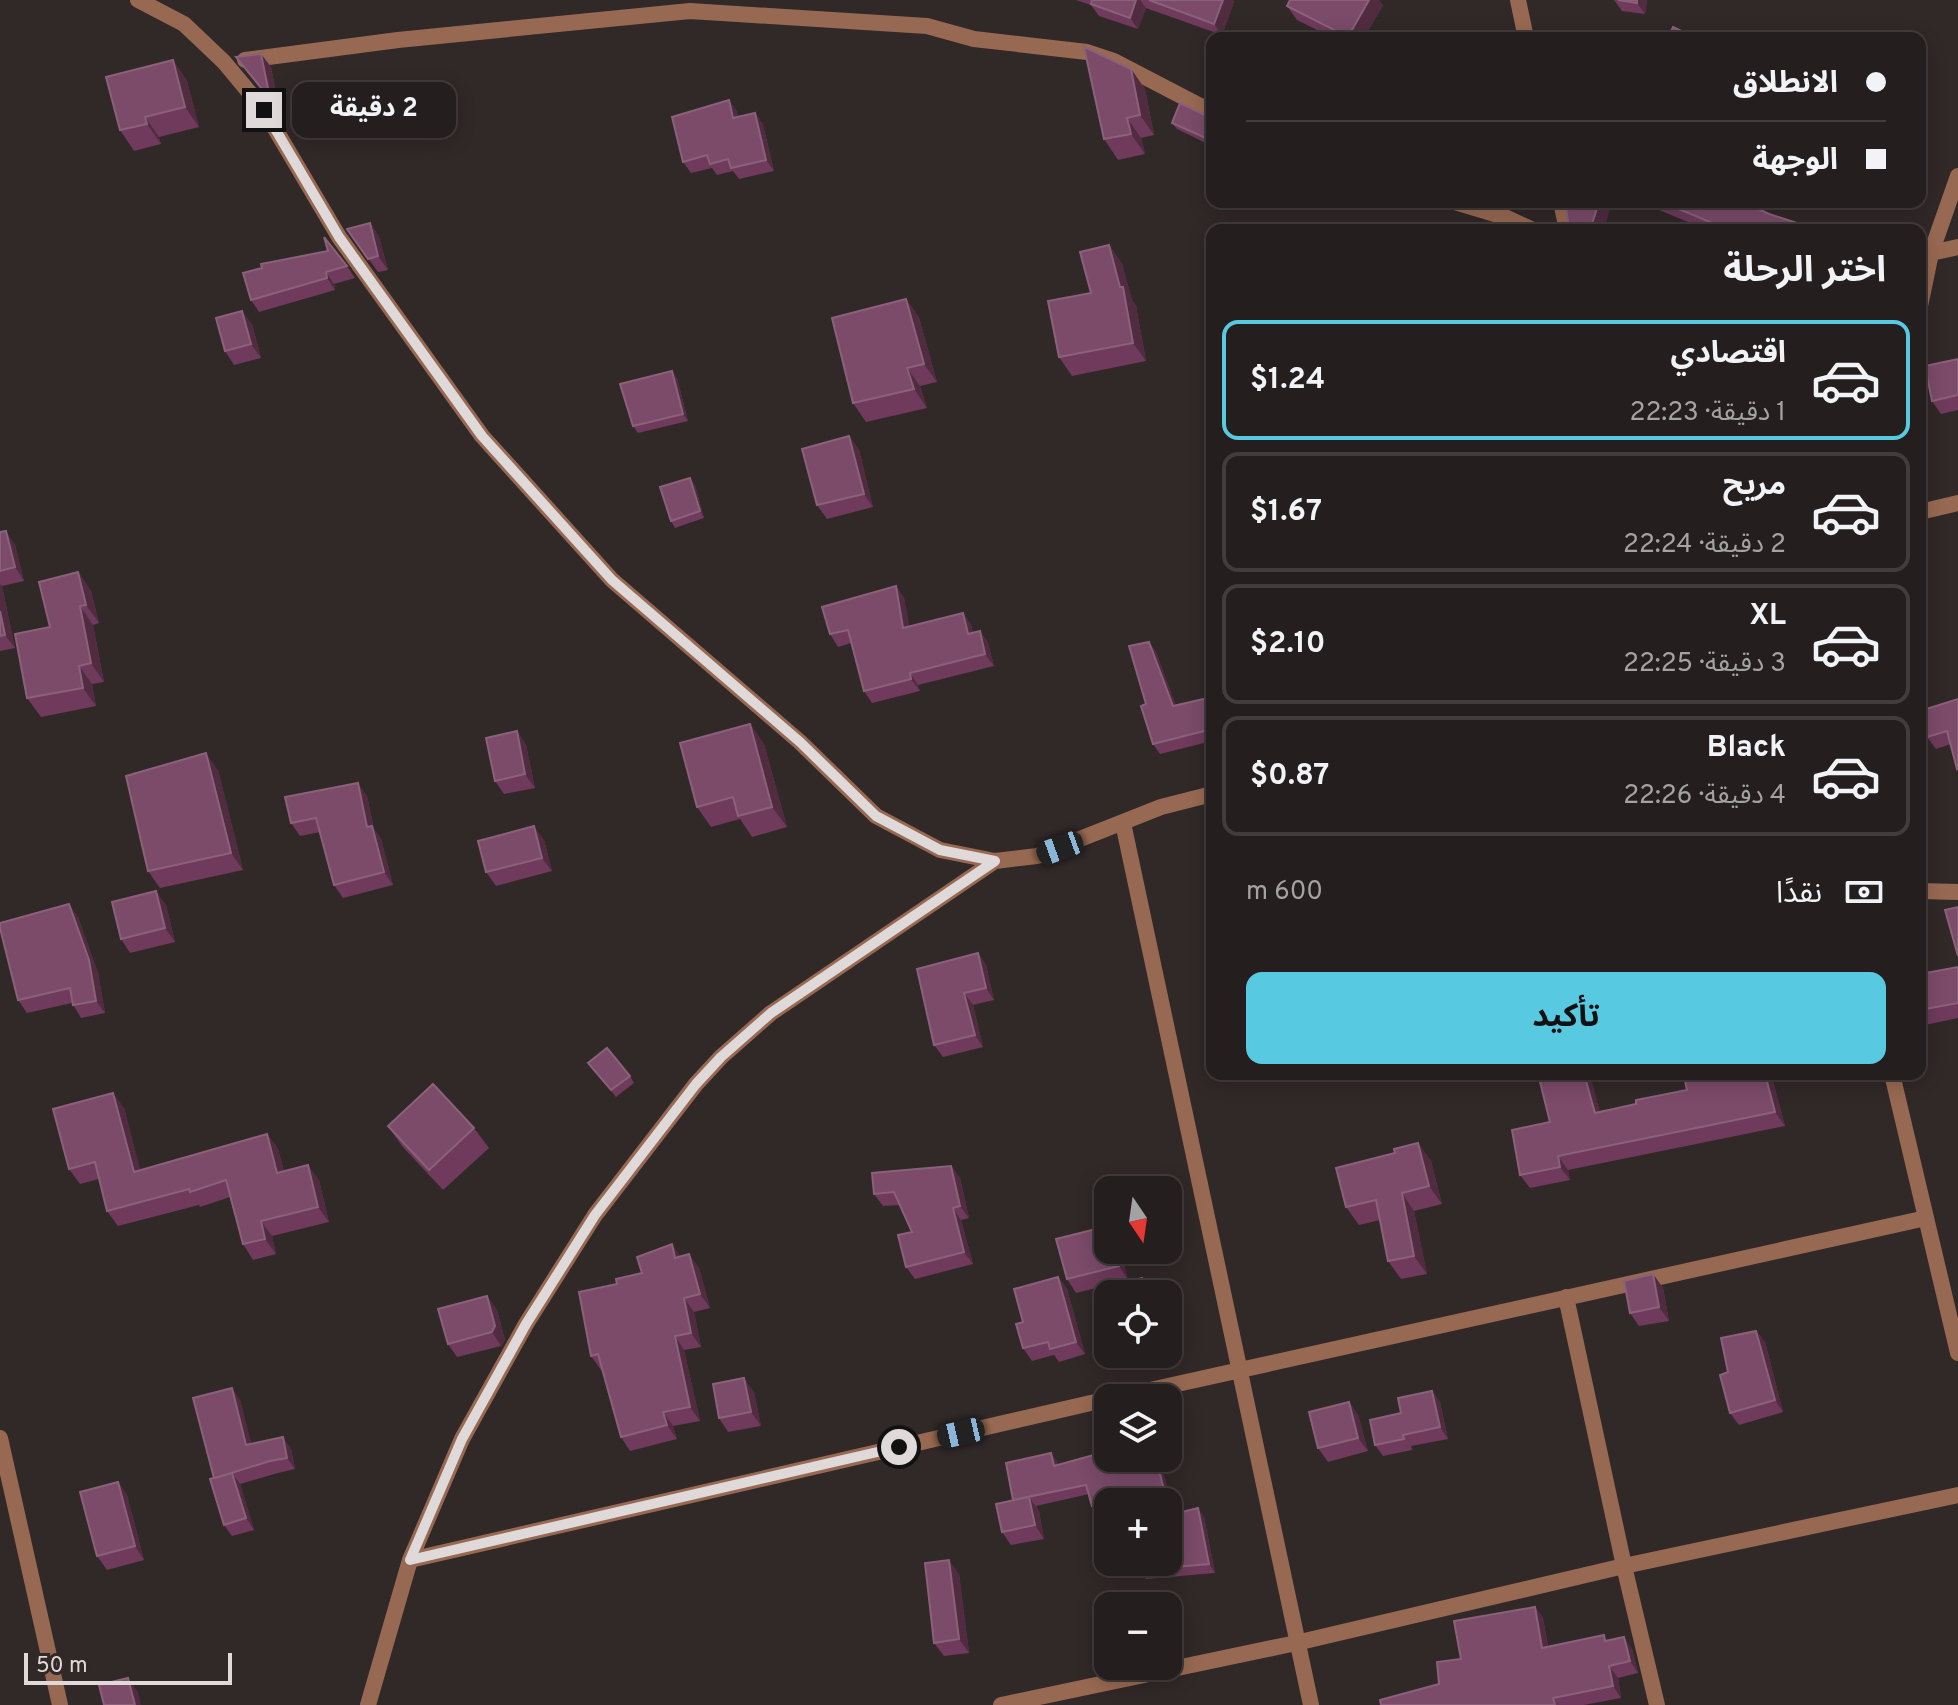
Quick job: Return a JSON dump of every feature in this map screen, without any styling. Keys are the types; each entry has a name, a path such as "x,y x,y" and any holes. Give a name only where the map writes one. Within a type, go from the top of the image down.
{"street":[{"path":"138,0 184,24 224,62 264,110 339,237 482,436 612,580 800,742 876,816 940,850 995,861 1037,856 1161,807 1206,796"},
{"path":"1518,0 1525,32"},
{"path":"224,62 398,40 690,11 927,26 996,43 1087,52 1114,61 1206,109"},
{"path":"1926,277 1931,253 1958,176"},
{"path":"1475,208 1520,224"},
{"path":"1931,253 1958,247"},
{"path":"1926,511 1958,503"},
{"path":"1123,823 1311,1705"},
{"path":"368,1705 410,1560 462,1439 526,1324 595,1215 696,1084 721,1057 771,1013 995,861"},
{"path":"1926,891 1958,892"},
{"path":"1893,1080 1958,1353"},
{"path":"1174,1384 1926,1218"},
{"path":"1566,1297 1657,1705"},
{"path":"410,1560 1094,1402"},
{"path":"0,1438 60,1705"},
{"path":"1001,1705 1296,1643 1624,1566 1958,1495"}],"building":[{"path":"1092,0 1136,0 1130,18 1091,4"},
{"path":"1149,0 1223,0 1214,24"},
{"path":"1290,0 1369,0 1351,32 1338,32 1287,6"},
{"path":"1084,47 1131,69 1140,115 1127,118 1131,134 1104,139"},
{"path":"261,54 269,93 266,94 236,57"},
{"path":"173,60 185,107 145,117 147,124 120,130 106,77"},
{"path":"729,100 733,118 755,113 766,160 731,168 728,159 710,164 707,155 683,162 672,117"},
{"path":"1180,103 1206,116 1206,138 1172,123"},
{"path":"1566,208 1597,208 1592,224 1564,224 1568,221"},
{"path":"1676,208 1756,208 1800,224 1715,224"},
{"path":"370,223 378,256 368,259 347,229"},
{"path":"324,237 347,266 326,272 327,278 251,300 243,273 262,268 261,264 328,251"},
{"path":"1109,245 1120,287 1123,287 1133,343 1059,357 1048,301 1091,293 1080,252"},
{"path":"906,299 924,364 907,368 914,389 853,403 832,318"},
{"path":"242,311 251,344 225,351 216,318"},
{"path":"1958,359 1958,395 1932,401 1926,366"},
{"path":"672,371 683,414 633,426 620,384"},
{"path":"849,436 864,494 817,505 802,449"},
{"path":"690,478 700,511 671,521 660,487"},
{"path":"6,531 15,567 0,571 0,532"},
{"path":"78,572 86,605 80,606 91,663 79,666 83,688 27,698 15,634 50,627 39,582"},
{"path":"896,586 903,628 963,613 968,634 980,631 985,654 910,673 911,679 864,691 848,630 830,634 822,607"},
{"path":"0,611 5,635 0,636"},
{"path":"1149,642 1173,706 1206,698 1206,731 1153,744 1141,706 1146,704 1129,646"},
{"path":"1958,699 1957,769 1947,731 1927,737 1926,709"},
{"path":"750,724 772,807 738,816 733,797 697,807 680,743"},
{"path":"517,731 525,774 495,781 486,738"},
{"path":"206,753 231,853 148,871 126,776"},
{"path":"358,783 367,827 372,826 384,872 334,885 316,818 291,823 285,797"},
{"path":"534,826 542,858 486,872 478,841"},
{"path":"156,891 165,928 121,939 112,902"},
{"path":"69,904 89,960 96,1001 73,1005 70,988 18,1000 0,923"},
{"path":"1958,907 1958,956 1945,910"},
{"path":"978,953 986,988 964,993 975,1035 934,1045 917,969"},
{"path":"1958,967 1958,1003 1926,1009 1926,973"},
{"path":"607,1048 630,1076 611,1090 588,1063"},
{"path":"1540,1080 1586,1080 1595,1113 1636,1104 1636,1100 1687,1090 1685,1081 1689,1080 1767,1080 1775,1112 1558,1156 1560,1167 1520,1175 1512,1130 1550,1122"},
{"path":"433,1084 474,1128 429,1170 388,1126"},
{"path":"113,1093 134,1172 267,1134 277,1173 308,1165 318,1207 261,1221 265,1239 243,1244 226,1180 190,1192 189,1189 107,1211 95,1162 69,1169 53,1109"},
{"path":"1418,1143 1429,1186 1402,1193 1414,1256 1388,1261 1376,1200 1346,1207 1336,1168 1395,1153 1394,1149"},
{"path":"951,1166 960,1206 953,1208 964,1252 906,1267 898,1235 912,1232 894,1192 874,1194 872,1173"},
{"path":"1094,1230 1094,1264 1119,1266 1067,1279 1056,1239"},
{"path":"672,1244 675,1258 689,1254 700,1294 684,1298 691,1333 675,1336 690,1407 663,1412 667,1425 621,1437 598,1354 591,1356 579,1292 617,1284 616,1279 642,1273 637,1257"},
{"path":"1653,1274 1659,1307 1630,1313 1624,1281"},
{"path":"1058,1277 1076,1342 1050,1349 1048,1342 1023,1348 1016,1324 1023,1322 1014,1289"},
{"path":"487,1296 495,1326 492,1332 448,1344 438,1309"},
{"path":"1756,1331 1775,1400 1730,1413 1720,1375 1728,1372 1721,1338"},
{"path":"744,1378 751,1412 719,1418 713,1384"},
{"path":"232,1388 246,1445 283,1437 287,1458 270,1461 215,1478 232,1473 246,1518 224,1525 210,1479 214,1478 193,1398"},
{"path":"1432,1391 1440,1427 1375,1445 1370,1420 1401,1413 1398,1398"},
{"path":"1349,1402 1358,1438 1318,1448 1309,1412"},
{"path":"1051,1453 1054,1466 1094,1455 1094,1472 1160,1472 1164,1488 1094,1488 1092,1506 1086,1485 1013,1500 1006,1463"},
{"path":"118,1482 135,1546 97,1556 80,1492"},
{"path":"1029,1497 1035,1525 1002,1532 996,1504"},
{"path":"1198,1508 1209,1564 1182,1566 1182,1512"},
{"path":"949,1560 959,1639 934,1643 925,1563"},
{"path":"1535,1607 1542,1648 1604,1635 1605,1641 1624,1637 1630,1661 1609,1666 1613,1686 1553,1698 1555,1705 1381,1705 1380,1700 1439,1684 1437,1662 1461,1659 1454,1621"},
{"path":"128,1678 135,1705 104,1705 99,1685"}],"route":[{"path":"264,110 339,237 482,436 612,580 800,742 876,816 940,850 995,861 771,1013 721,1057 696,1084 595,1215 526,1324 462,1439 410,1560 899,1447"}]}
